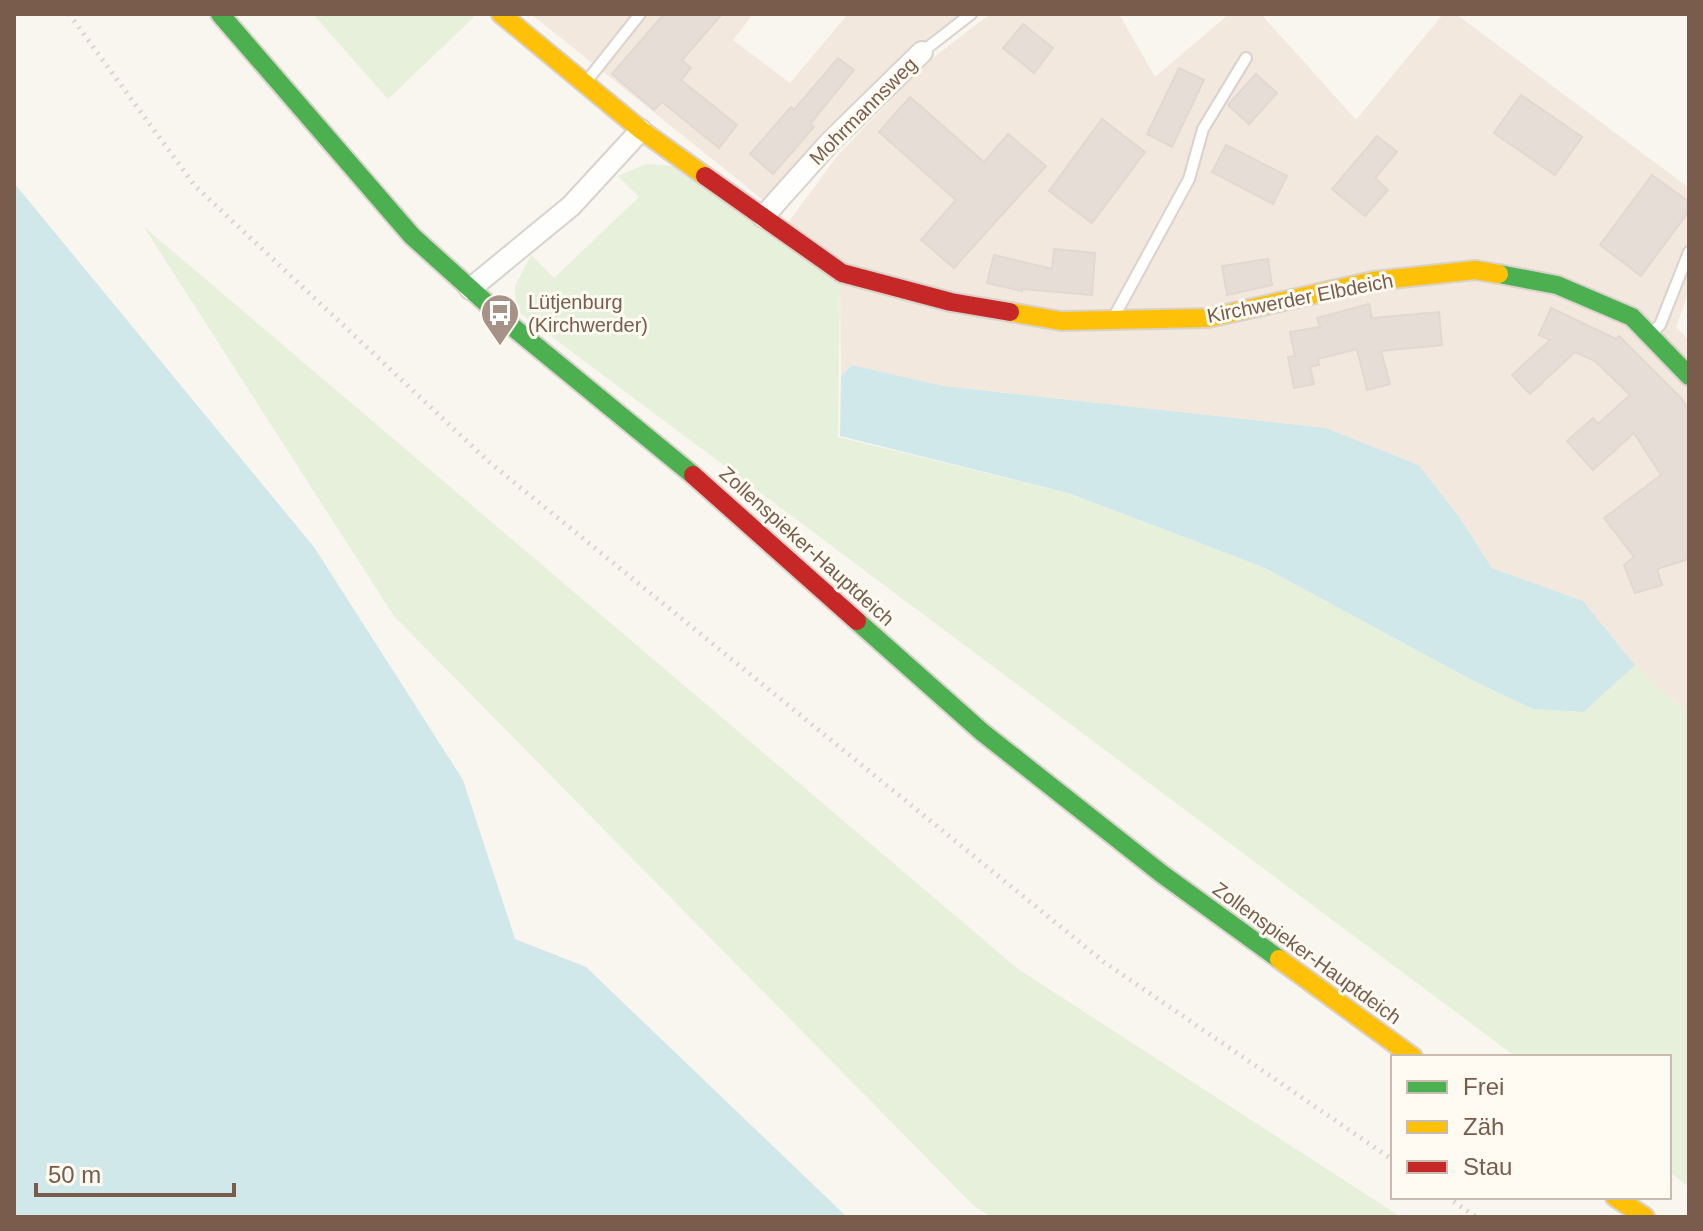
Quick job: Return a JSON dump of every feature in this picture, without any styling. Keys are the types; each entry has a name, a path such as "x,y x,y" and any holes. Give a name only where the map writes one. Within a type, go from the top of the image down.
{"street":[{"name":"Zollenspieker-Hauptdeich","path":"220,14 412,236 470,289 699,480 982,732 1162,874 1410,1055"},
{"name":"Kirchwerder Elbdeich","path":"501,14 641,130 842,273 951,302 1061,321 1208,318 1373,281 1475,270 1557,285 1632,317 1689,376"},
{"name":"Mohrmannsweg","path":"763,217 830,142 922,52"},
{"path":"470,289 571,206 641,130"},
{"path":"1618,1199 1645,1217"}],"lane":[{"path":"585,84 640,14"},
{"name":"Mohrmannsweg","path":"922,52 971,14"},
{"path":"1112,320 1189,179 1203,129 1246,58"},
{"path":"1649,335 1660,325 1689,252"}],"path":[{"path":"69,14 195,186 489,462 1104,962 1391,1159"},
{"path":"1450,1199 1476,1217"}],"shaded area":[{"path":"531,14 753,14 733,40 790,83 848,14 963,14 820,135 766,202"},
{"path":"990,14 1119,14 1155,77 1229,14 1261,14 1356,120 1443,14 1456,14 1689,188 1689,290 1676,327 1689,340 1689,715 1635,665 1583,601 1492,568 1460,518 1419,465 1326,428 944,386 852,365 841,376 840,284 776,239 838,155 925,64"}],"green space":[{"path":"313,14 471,14 474,17 388,99"},
{"path":"646,164 672,166 840,284 838,437 1067,493 1263,567 1472,680 1533,709 1584,712 1635,665 1689,715 1689,1187 1671,1174 1671,1055 1513,1055 516,310 515,286 531,255 554,278 639,197 618,176"},
{"path":"144,227 1018,969 1401,1217 991,1217 973,1205 394,616"}],"water":[{"path":"14,183 314,547 463,780 515,939 586,967 847,1217 14,1217"},
{"path":"852,365 944,386 1326,428 1419,465 1460,518 1492,568 1583,601 1635,665 1584,712 1533,709 1472,680 1263,567 1068,493 840,436 841,376"}],"building":[{"path":"664,14 722,14 682,60 691,68 681,80 737,125 719,148 662,102 654,110 612,74"},
{"path":"1023,24 1053,48 1034,73 1003,48"},
{"path":"838,58 854,70 810,124 814,127 773,174 750,154 791,107 794,110"},
{"path":"1179,68 1204,80 1172,147 1147,134"},
{"path":"1256,74 1277,93 1249,124 1228,105"},
{"path":"1521,95 1582,137 1555,175 1494,133"},
{"path":"910,97 984,162 1008,134 1046,166 954,268 921,240 956,200 879,132"},
{"path":"1102,119 1145,152 1092,223 1049,191"},
{"path":"1377,136 1397,152 1375,178 1388,190 1365,216 1332,189"},
{"path":"1226,145 1287,176 1273,204 1212,172"},
{"path":"1652,175 1689,202 1689,211 1641,276 1600,245"},
{"path":"1054,249 1095,253 1092,295 1022,291 987,283 994,255 1052,269"},
{"path":"1268,259 1272,285 1227,295 1222,266"},
{"path":"1369,304 1372,318 1439,312 1442,345 1381,351 1390,384 1367,390 1357,349 1318,359 1319,365 1310,367 1314,384 1294,388 1288,357 1295,356 1290,332 1320,327 1317,318"},
{"path":"1551,308 1616,339 1619,336 1681,398 1689,410 1689,559 1657,569 1662,585 1635,593 1624,565 1634,557 1604,518 1661,475 1634,433 1593,470 1567,441 1593,418 1598,424 1630,395 1595,361 1575,352 1530,394 1512,375 1550,340 1539,335"}],"traffic: fast":[{"path":"220,14 412,236 514,328 693,475"},
{"path":"1499,274 1557,285 1632,317 1689,376"},
{"path":"857,621 982,732 1162,874 1279,959"}],"traffic: slow":[{"path":"501,14 641,130 705,176"},
{"path":"1010,312 1061,321 1208,318 1373,281 1475,270 1499,274"},
{"path":"1279,959 1410,1055"},
{"path":"1618,1199 1645,1217"}],"traffic: jam":[{"path":"705,176 842,273 951,302 1010,312"},
{"path":"693,475 857,621"}],"place":[{"name":"Lütjenburg (Kirchwerder)","path":"500,347"}]}
